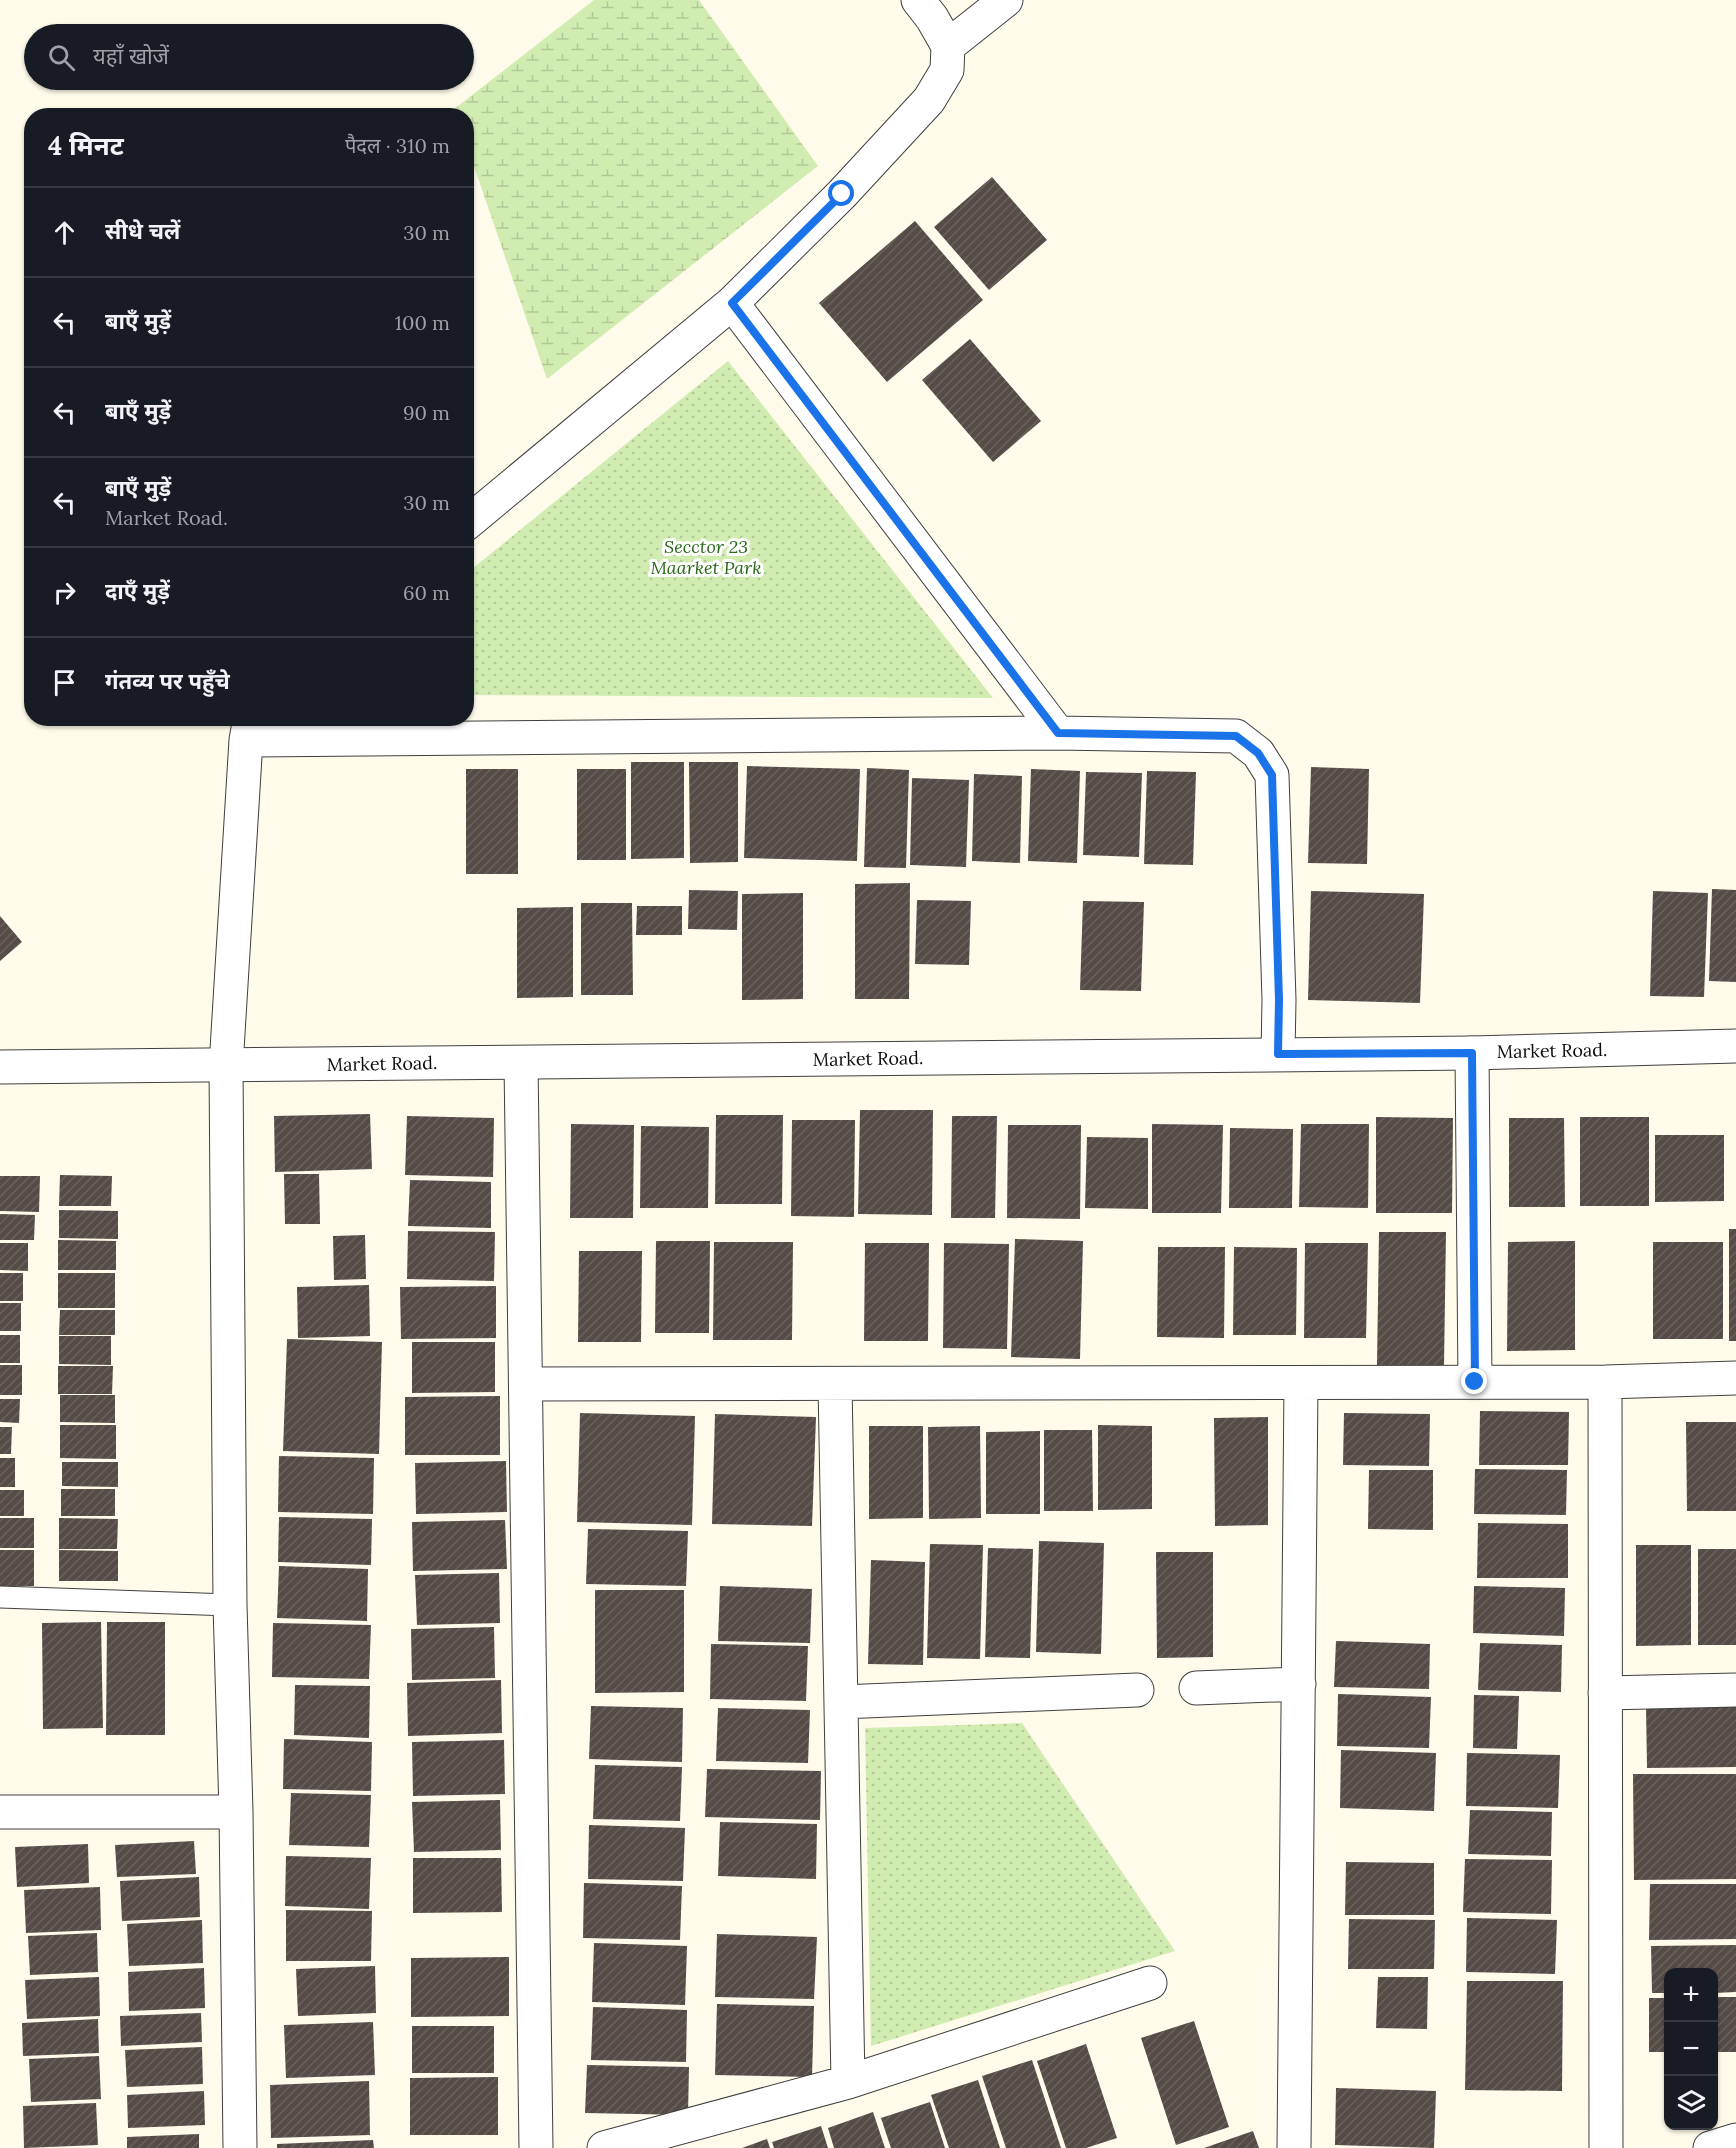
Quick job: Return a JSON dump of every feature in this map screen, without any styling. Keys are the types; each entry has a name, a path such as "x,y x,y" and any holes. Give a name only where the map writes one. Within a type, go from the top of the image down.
{"street":[{"path":"474,517 732,303 842,194 929,100 947,69 948,46 932,18 918,0"},
{"path":"948,46 1006,0"},
{"path":"732,303 1058,733"},
{"path":"240,2148 236,1812 230,1605 226,1066 248,729 1236,736 1258,753 1272,775 1279,1000 1278,1054"},
{"name":"Market Road.","path":"0,1067 1472,1053 1736,1046"},
{"path":"1472,1053 1475,1382"},
{"path":"521,1062 536,2148"},
{"path":"526,1384 1605,1382 1736,1378"},
{"path":"1605,1382 1606,2148"},
{"path":"1294,2148 1301,1383"},
{"path":"835,1384 848,2082"},
{"path":"1196,1688 1299,1684"},
{"path":"841,1702 1137,1690"},
{"path":"1605,1693 1736,1690"},
{"path":"0,1812 236,1812"},
{"path":"604,2148 848,2082 1150,1983"},
{"path":"1710,2148 1736,2140"}],"lane":[{"path":"0,1597 230,1605"}],"green space":[{"path":"594,0 699,0 818,166 547,379 474,166 474,108 455,108"},
{"name":"Secctor 23 Maarket Park","path":"728,361 993,698 474,695 474,567"},
{"path":"1022,1723 1175,1951 871,2046 865,1728"}],"building":[{"path":"992,177 1047,240 989,290 934,227"},
{"path":"915,221 983,300 887,382 819,303"},
{"path":"970,339 1041,421 993,462 922,380"},
{"path":"631,762 684,762 684,858 631,859"},
{"path":"689,762 738,762 738,862 690,863"},
{"path":"747,766 860,769 857,861 744,858"},
{"path":"1311,767 1369,769 1367,864 1308,863"},
{"path":"867,768 909,770 906,868 864,867"},
{"path":"466,769 518,769 518,874 466,874"},
{"path":"577,769 626,769 626,860 577,860"},
{"path":"1031,769 1080,771 1077,863 1028,861"},
{"path":"1147,771 1196,772 1193,865 1144,864"},
{"path":"1086,772 1142,773 1139,857 1083,855"},
{"path":"974,774 1022,776 1020,863 972,861"},
{"path":"912,778 969,780 966,867 910,865"},
{"path":"910,883 909,999 855,999 855,884"},
{"path":"1712,889 1736,890 1736,982 1709,981"},
{"path":"689,890 738,891 737,930 688,929"},
{"path":"1311,891 1424,894 1420,1003 1308,1000"},
{"path":"1653,891 1708,893 1704,997 1650,996"},
{"path":"803,893 803,999 742,1000 742,894"},
{"path":"917,900 971,901 969,965 915,964"},
{"path":"1083,901 1144,902 1141,991 1080,990"},
{"path":"581,903 632,903 633,995 581,995"},
{"path":"637,906 682,906 682,935 636,935"},
{"path":"573,907 573,997 517,998 517,908"},
{"path":"0,916 22,942 0,961"},
{"path":"860,1110 933,1110 932,1215 858,1214"},
{"path":"370,1114 372,1169 275,1172 274,1116"},
{"path":"716,1115 783,1115 782,1204 715,1204"},
{"path":"407,1116 494,1118 493,1177 405,1175"},
{"path":"952,1116 997,1116 995,1218 951,1218"},
{"path":"1376,1117 1453,1118 1452,1213 1376,1213"},
{"path":"1580,1117 1649,1117 1649,1206 1580,1206"},
{"path":"1509,1118 1564,1118 1565,1207 1509,1207"},
{"path":"792,1120 855,1120 854,1217 791,1216"},
{"path":"571,1124 634,1125 633,1218 570,1218"},
{"path":"1152,1124 1223,1125 1221,1213 1152,1213"},
{"path":"1301,1124 1369,1124 1368,1208 1299,1207"},
{"path":"1008,1125 1081,1125 1080,1219 1007,1218"},
{"path":"641,1126 709,1127 708,1208 640,1208"},
{"path":"1230,1128 1293,1129 1292,1208 1229,1208"},
{"path":"1655,1135 1724,1135 1724,1201 1655,1202"},
{"path":"1087,1137 1148,1138 1148,1209 1085,1208"},
{"path":"284,1174 319,1174 320,1224 285,1224"},
{"path":"60,1175 112,1176 111,1206 59,1206"},
{"path":"0,1176 40,1176 39,1212 0,1211"},
{"path":"410,1180 491,1182 491,1228 408,1226"},
{"path":"59,1210 118,1211 118,1239 59,1238"},
{"path":"0,1214 35,1215 34,1240 0,1240"},
{"path":"1729,1229 1736,1229 1736,1341 1729,1341"},
{"path":"408,1231 495,1232 494,1281 407,1279"},
{"path":"1379,1232 1446,1232 1444,1366 1377,1365"},
{"path":"365,1235 366,1279 334,1280 333,1236"},
{"path":"1015,1239 1083,1241 1080,1359 1011,1357"},
{"path":"58,1240 116,1241 116,1270 58,1270"},
{"path":"656,1241 710,1241 709,1333 655,1333"},
{"path":"1575,1241 1575,1350 1507,1351 1508,1242"},
{"path":"714,1242 793,1242 792,1340 713,1340"},
{"path":"1653,1242 1723,1242 1723,1339 1653,1339"},
{"path":"0,1243 28,1243 28,1271 0,1270"},
{"path":"865,1243 929,1243 928,1341 864,1341"},
{"path":"944,1243 1009,1244 1007,1349 943,1348"},
{"path":"1305,1243 1368,1243 1366,1338 1304,1338"},
{"path":"1158,1247 1225,1247 1224,1338 1157,1337"},
{"path":"1234,1247 1297,1248 1296,1335 1233,1335"},
{"path":"579,1251 642,1251 641,1342 578,1342"},
{"path":"0,1273 23,1273 23,1301 0,1301"},
{"path":"58,1273 115,1273 115,1308 58,1308"},
{"path":"369,1285 370,1336 298,1338 297,1287"},
{"path":"496,1286 496,1338 401,1339 400,1287"},
{"path":"0,1303 21,1303 21,1331 0,1331"},
{"path":"60,1310 115,1310 115,1335 59,1335"},
{"path":"0,1335 20,1335 20,1363 0,1363"},
{"path":"59,1336 111,1336 111,1365 59,1364"},
{"path":"287,1339 382,1342 379,1454 283,1451"},
{"path":"412,1342 495,1342 495,1392 412,1393"},
{"path":"0,1365 22,1365 22,1395 0,1395"},
{"path":"58,1366 113,1366 112,1394 58,1394"},
{"path":"60,1395 115,1395 115,1423 60,1422"},
{"path":"500,1396 500,1455 405,1455 405,1397"},
{"path":"0,1399 20,1399 19,1423 0,1422"},
{"path":"1480,1411 1569,1412 1568,1465 1479,1465"},
{"path":"580,1413 695,1416 692,1525 577,1522"},
{"path":"1344,1413 1430,1414 1429,1466 1343,1465"},
{"path":"715,1414 816,1417 812,1526 712,1524"},
{"path":"1268,1417 1268,1525 1215,1526 1214,1418"},
{"path":"1686,1422 1736,1422 1736,1511 1687,1511"},
{"path":"60,1425 116,1425 116,1459 60,1458"},
{"path":"1098,1425 1152,1426 1152,1509 1098,1510"},
{"path":"869,1426 923,1426 923,1518 869,1519"},
{"path":"980,1426 981,1518 929,1519 928,1427"},
{"path":"0,1427 12,1427 11,1454 0,1454"},
{"path":"1044,1430 1092,1430 1093,1511 1044,1511"},
{"path":"1040,1431 1040,1514 986,1514 986,1432"},
{"path":"279,1456 374,1458 373,1514 278,1512"},
{"path":"0,1458 15,1458 15,1487 0,1487"},
{"path":"506,1461 507,1512 416,1514 415,1463"},
{"path":"62,1462 118,1462 118,1487 62,1486"},
{"path":"1475,1469 1567,1470 1566,1515 1474,1514"},
{"path":"1369,1470 1433,1470 1433,1530 1368,1529"},
{"path":"61,1489 115,1489 115,1516 61,1516"},
{"path":"0,1490 24,1490 24,1516 0,1516"},
{"path":"279,1517 372,1519 371,1565 278,1562"},
{"path":"0,1518 34,1518 34,1548 0,1548"},
{"path":"59,1518 118,1519 117,1549 59,1549"},
{"path":"505,1520 507,1569 413,1571 412,1522"},
{"path":"1478,1523 1568,1524 1568,1578 1477,1578"},
{"path":"588,1529 688,1531 686,1586 586,1584"},
{"path":"1039,1541 1104,1543 1101,1654 1036,1652"},
{"path":"930,1544 983,1545 980,1659 927,1658"},
{"path":"1636,1545 1691,1545 1691,1645 1636,1646"},
{"path":"988,1548 1033,1549 1030,1658 985,1657"},
{"path":"1698,1549 1736,1549 1736,1645 1698,1645"},
{"path":"0,1550 34,1550 34,1586 0,1586"},
{"path":"59,1550 118,1551 118,1581 59,1581"},
{"path":"1156,1552 1213,1552 1213,1657 1157,1658"},
{"path":"871,1560 925,1562 923,1665 868,1664"},
{"path":"279,1566 368,1569 367,1621 277,1618"},
{"path":"499,1573 500,1623 417,1625 415,1575"},
{"path":"720,1586 812,1589 810,1643 718,1641"},
{"path":"1474,1586 1565,1588 1564,1636 1473,1633"},
{"path":"595,1590 684,1590 684,1692 595,1693"},
{"path":"101,1622 103,1728 43,1729 42,1623"},
{"path":"107,1622 165,1622 165,1735 106,1735"},
{"path":"273,1623 371,1625 369,1679 272,1677"},
{"path":"494,1627 495,1678 412,1680 411,1629"},
{"path":"1336,1641 1430,1644 1429,1689 1334,1687"},
{"path":"1480,1643 1562,1645 1561,1692 1478,1690"},
{"path":"711,1644 808,1646 806,1701 710,1699"},
{"path":"501,1680 502,1733 408,1736 407,1683"},
{"path":"295,1685 370,1686 369,1738 294,1735"},
{"path":"1338,1694 1431,1697 1429,1748 1337,1746"},
{"path":"1474,1695 1519,1696 1517,1749 1473,1748"},
{"path":"591,1706 683,1708 682,1762 589,1759"},
{"path":"1736,1706 1736,1767 1647,1768 1646,1707"},
{"path":"718,1708 810,1710 808,1763 716,1761"},
{"path":"284,1739 372,1742 371,1791 283,1789"},
{"path":"504,1740 505,1794 413,1796 412,1742"},
{"path":"1341,1750 1436,1753 1434,1811 1340,1808"},
{"path":"1467,1753 1560,1755 1558,1808 1466,1806"},
{"path":"595,1765 682,1767 680,1821 593,1819"},
{"path":"707,1769 821,1771 820,1820 705,1817"},
{"path":"1633,1774 1736,1774 1736,1879 1634,1880"},
{"path":"291,1793 371,1795 369,1847 289,1845"},
{"path":"500,1800 501,1850 414,1852 412,1802"},
{"path":"1470,1810 1552,1812 1551,1856 1468,1854"},
{"path":"720,1822 817,1824 816,1879 718,1876"},
{"path":"589,1825 685,1828 683,1881 588,1879"},
{"path":"194,1841 196,1874 117,1877 115,1845"},
{"path":"88,1844 89,1883 17,1887 15,1847"},
{"path":"286,1856 371,1858 369,1909 285,1906"},
{"path":"413,1858 501,1858 502,1912 413,1913"},
{"path":"1465,1859 1552,1860 1551,1914 1463,1912"},
{"path":"1346,1862 1434,1863 1434,1915 1345,1915"},
{"path":"199,1877 200,1917 122,1921 120,1881"},
{"path":"584,1883 682,1886 680,1940 583,1938"},
{"path":"1650,1884 1736,1884 1736,1939 1649,1940"},
{"path":"100,1887 101,1930 26,1933 24,1890"},
{"path":"286,1910 372,1911 371,1961 286,1961"},
{"path":"1467,1918 1557,1920 1555,1974 1466,1972"},
{"path":"1349,1919 1435,1920 1434,1969 1348,1969"},
{"path":"202,1920 203,1963 129,1966 127,1924"},
{"path":"97,1933 98,1972 30,1975 28,1936"},
{"path":"717,1934 817,1937 814,1999 715,1997"},
{"path":"594,1943 687,1946 685,2005 592,2002"},
{"path":"1736,1945 1736,1992 1718,1993 1718,1968 1664,1968 1664,1993 1652,1993 1651,1946"},
{"path":"509,1957 509,2016 411,2017 411,1958"},
{"path":"375,1966 376,2013 298,2016 296,1969"},
{"path":"204,1968 205,2008 129,2011 128,1972"},
{"path":"99,1977 100,2016 27,2019 25,1980"},
{"path":"1378,1977 1428,1977 1427,2029 1376,2028"},
{"path":"1467,1981 1563,1981 1562,2091 1465,2090"},
{"path":"1718,1997 1736,1997 1736,2052 1718,2052"},
{"path":"1649,1998 1664,1998 1664,2052 1649,2052"},
{"path":"717,2004 814,2006 812,2077 715,2075"},
{"path":"593,2007 687,2010 686,2062 591,2060"},
{"path":"201,2013 202,2042 121,2046 120,2016"},
{"path":"98,2019 99,2053 23,2056 22,2023"},
{"path":"1194,2021 1229,2127 1176,2145 1141,2038"},
{"path":"373,2022 375,2075 286,2078 284,2025"},
{"path":"412,2026 494,2026 494,2073 412,2073"},
{"path":"1086,2044 1117,2138 1086,2148 1066,2148 1037,2061"},
{"path":"202,2047 203,2084 127,2087 125,2050"},
{"path":"99,2056 101,2099 31,2102 29,2059"},
{"path":"1032,2060 1061,2148 1006,2148 982,2076"},
{"path":"587,2065 689,2067 688,2115 585,2113"},
{"path":"498,2077 498,2135 410,2135 410,2078"},
{"path":"978,2080 1000,2148 949,2148 931,2095"},
{"path":"369,2081 370,2135 271,2138 270,2085"},
{"path":"1336,2088 1436,2091 1434,2148 1335,2145"},
{"path":"204,2091 205,2125 128,2128 127,2095"},
{"path":"930,2102 945,2148 891,2148 881,2118"},
{"path":"96,2103 98,2145 24,2148 23,2106"},
{"path":"873,2112 885,2148 834,2148 828,2128"},
{"path":"821,2126 828,2148 774,2148 772,2142"},
{"path":"1253,2131 1259,2148 1204,2148"},
{"path":"199,2134 199,2148 127,2148 127,2137"},
{"path":"767,2139 770,2148 742,2148"},
{"path":"373,2140 374,2148 277,2148 277,2144"}],"route":[{"path":"842,194 732,303 1058,733 1236,736 1258,753 1272,775 1279,1000 1278,1054 1472,1053 1475,1382"}]}
